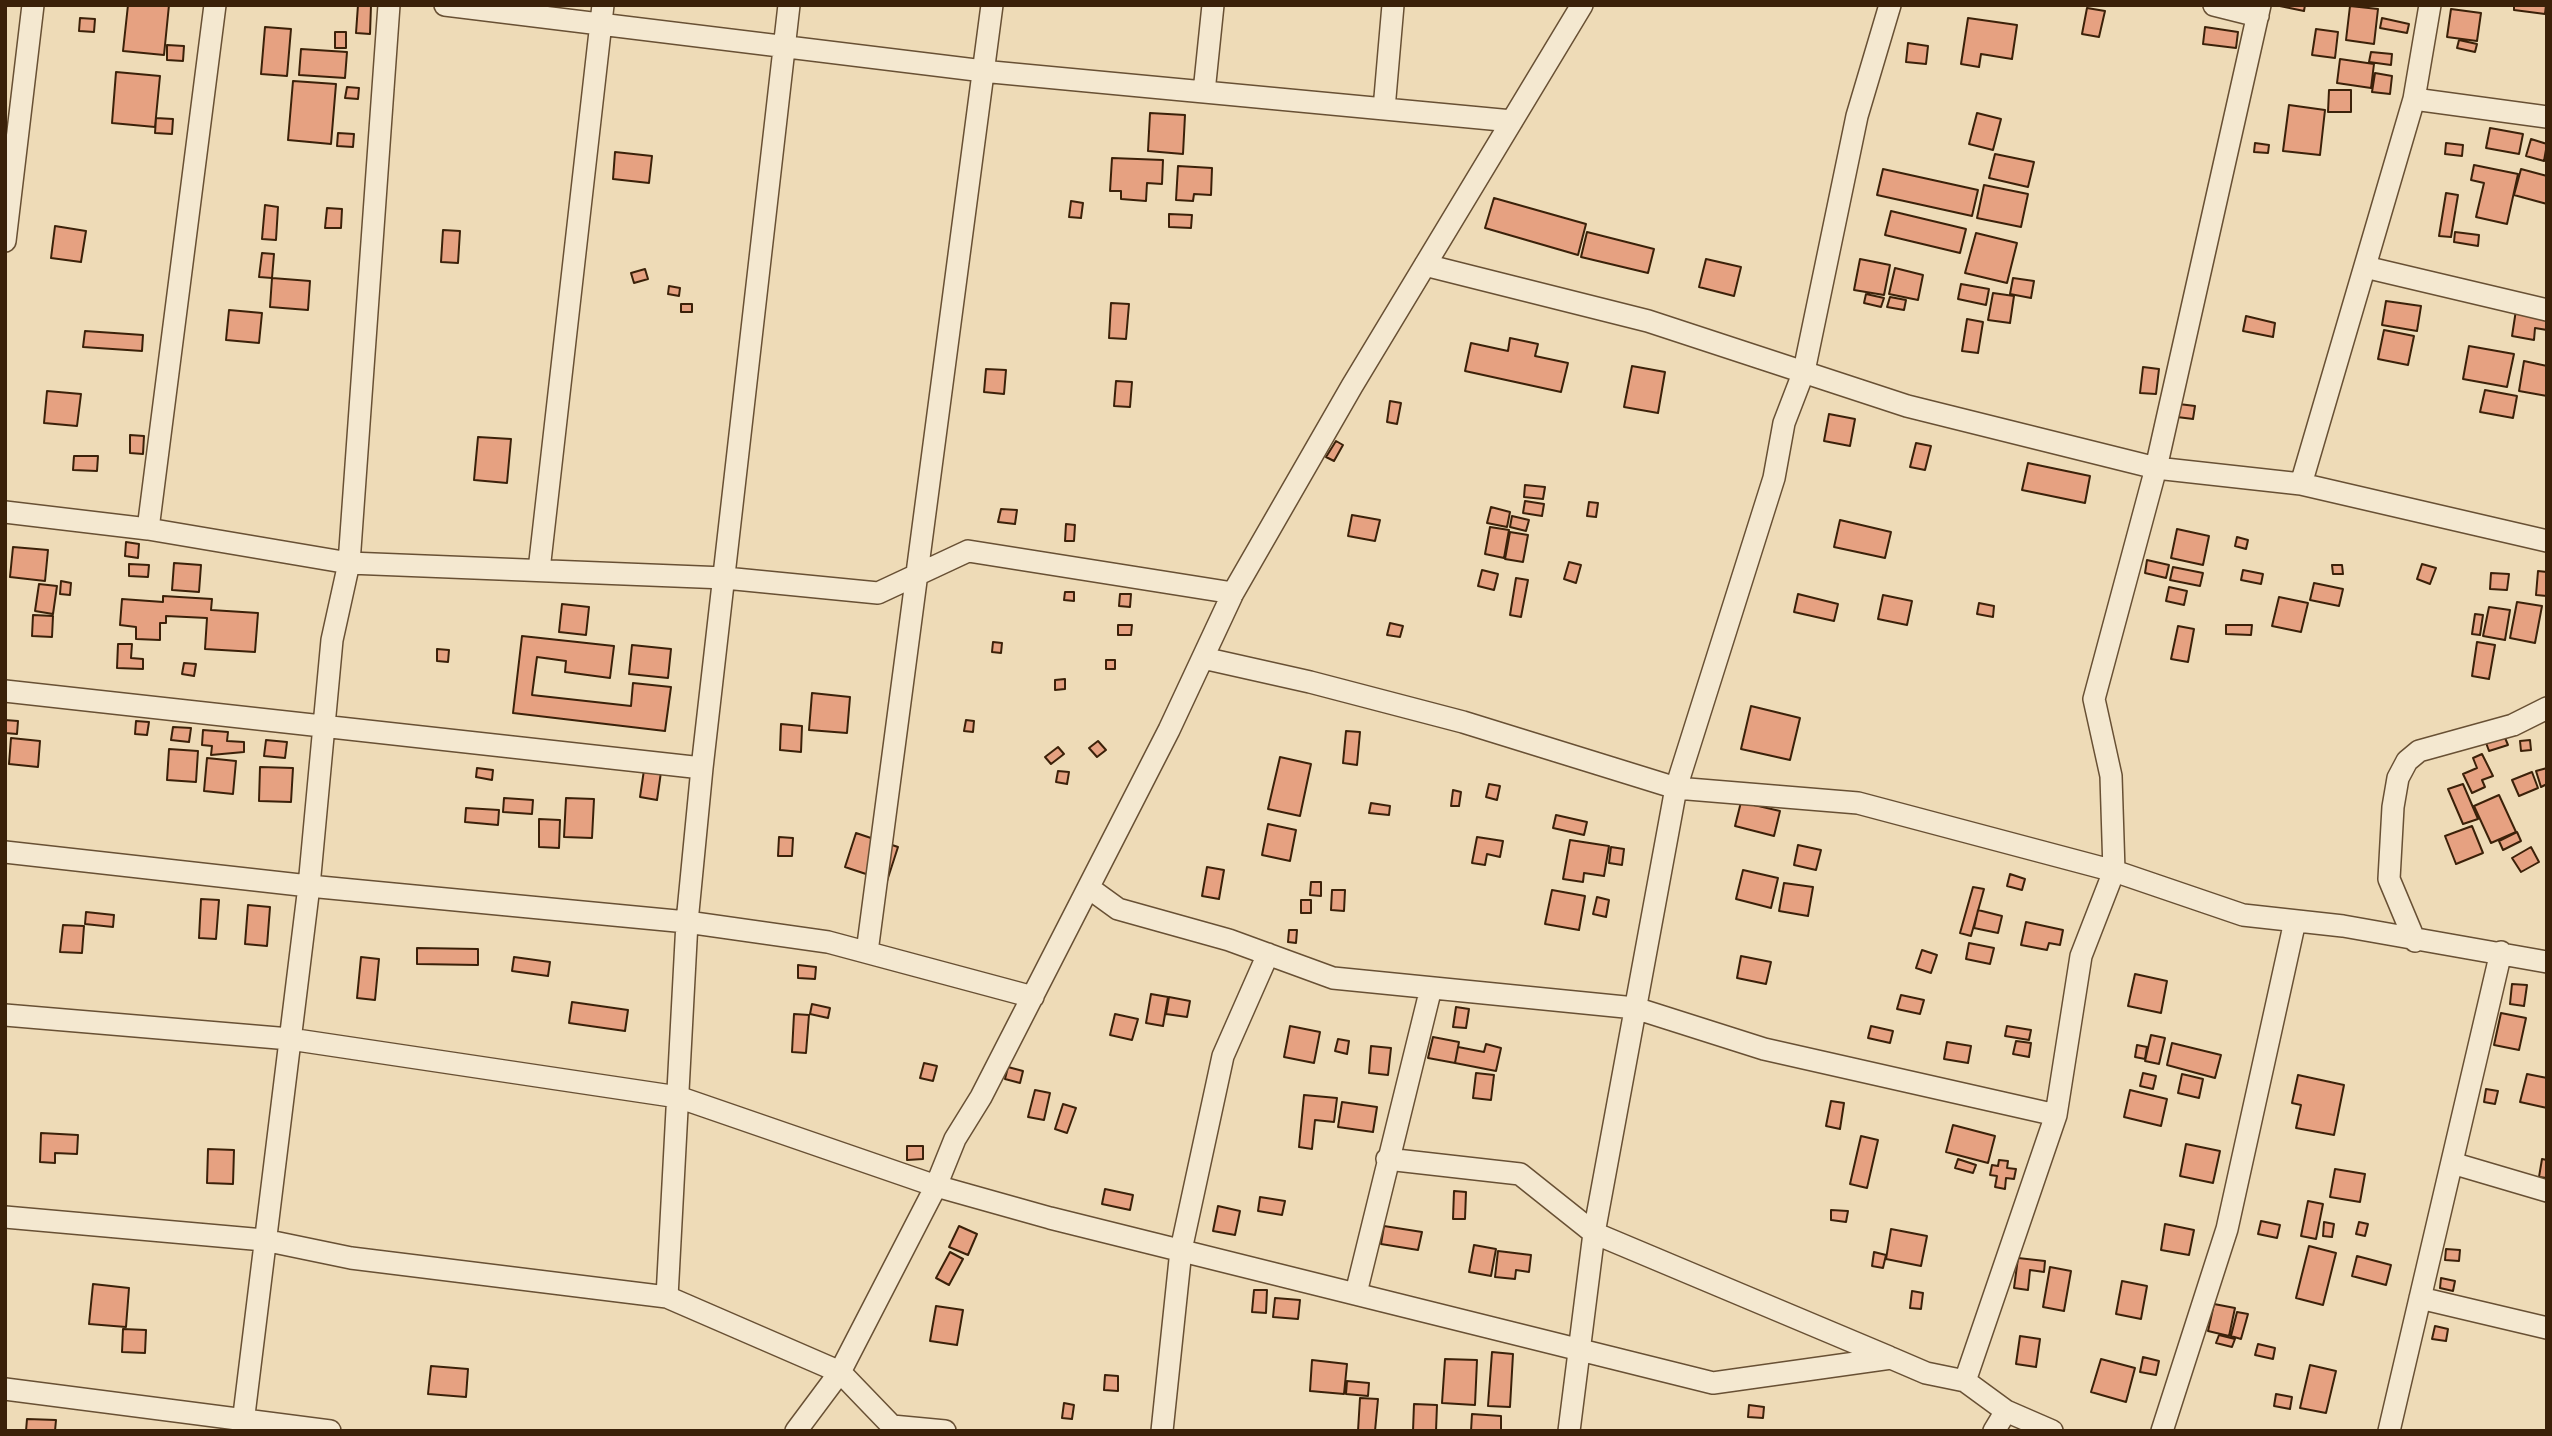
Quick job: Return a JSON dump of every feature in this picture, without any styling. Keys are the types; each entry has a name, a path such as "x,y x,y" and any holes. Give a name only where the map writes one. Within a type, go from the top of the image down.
{"street":[{"path":"5,241 33,5"},
{"path":"148,529 215,5"},
{"path":"243,1425 309,886 332,639 349,563 390,5"},
{"path":"445,5 602,15 784,47 984,71 1512,121"},
{"path":"667,1297 687,922 702,768 789,5"},
{"path":"867,952 992,5"},
{"path":"1204,92 1213,5"},
{"path":"1384,109 1393,5"},
{"path":"796,1431 840,1372 936,1186 956,1139 1088,888 1233,593 1425,265 1582,5"},
{"path":"1569,1431 1594,1233 1676,788 1774,478 1784,423 1804,371 1857,116 1890,5"},
{"path":"1965,1381 2056,1115 2081,956 2114,871 2111,776 2094,699 2156,468 2259,11 2214,5"},
{"path":"2301,484 2414,99 2430,5"},
{"path":"539,570 602,15"},
{"path":"2414,99 2547,117"},
{"path":"1425,265 1648,321 1907,406 2156,468 2301,484 2547,541"},
{"path":"2365,267 2547,310"},
{"path":"5,512 148,529 349,563 725,578 878,593 968,551 1233,593"},
{"path":"1203,658 1310,682 1463,722 1676,788 1858,803 2114,871 2243,915 2343,926 2415,941 2501,952 2547,962"},
{"path":"5,691 702,768"},
{"path":"2415,941 2389,879 2393,807 2398,778 2407,761 2419,751 2513,726 2547,708"},
{"path":"5,852 309,886 687,922 828,942 1033,997"},
{"path":"1088,888 1118,909 1268,954 1333,978 1635,1008 1764,1049 2056,1115"},
{"path":"2162,1431 2227,1229 2295,921"},
{"path":"2389,1431 2501,952"},
{"path":"1162,1431 1181,1250 1223,1056 1268,954"},
{"path":"1356,1293 1431,988"},
{"path":"5,1015 289,1039 678,1097 936,1186 1713,1383 1891,1358"},
{"path":"1387,1159 1520,1174 1594,1233 1926,1373 1965,1381 2006,1411 2052,1431"},
{"path":"2452,1163 2547,1191"},
{"path":"5,1217 264,1240 351,1258 667,1297 840,1372 892,1426 945,1431"},
{"path":"2420,1298 2547,1328"},
{"path":"5,1389 243,1425 330,1431"},
{"path":"1994,1431 2006,1411"}],"building":[{"path":"128,5 169,5 164,55 123,51"},
{"path":"358,5 371,5 370,34 356,33"},
{"path":"2275,5 2305,5 2304,11"},
{"path":"2514,5 2546,5 2545,14 2514,10"},
{"path":"2350,6 2378,9 2374,44 2346,40"},
{"path":"2087,8 2105,11 2099,37 2082,34"},
{"path":"2451,9 2481,13 2477,41 2447,37"},
{"path":"80,18 95,19 94,32 79,31"},
{"path":"1968,18 2017,25 2012,59 1981,54 1979,67 1961,64"},
{"path":"2382,18 2409,24 2407,33 2380,28"},
{"path":"265,27 291,29 287,76 261,74"},
{"path":"2205,27 2238,32 2236,48 2203,44"},
{"path":"2316,29 2338,32 2335,58 2312,55"},
{"path":"335,32 346,32 346,48 335,48"},
{"path":"2459,40 2477,44 2475,52 2457,48"},
{"path":"1908,43 1928,46 1926,64 1906,62"},
{"path":"167,45 184,46 183,61 167,60"},
{"path":"301,49 347,52 345,78 299,75"},
{"path":"2371,52 2392,54 2391,65 2369,62"},
{"path":"2340,59 2374,64 2371,88 2337,83"},
{"path":"116,72 160,76 155,127 112,123"},
{"path":"2375,73 2392,76 2390,94 2372,92"},
{"path":"293,81 336,84 331,144 288,140"},
{"path":"347,87 359,88 358,99 345,98"},
{"path":"2329,90 2351,90 2351,112 2328,112"},
{"path":"2289,105 2325,110 2320,155 2283,151"},
{"path":"1150,113 1185,115 1183,154 1148,151"},
{"path":"1977,113 2001,119 1993,150 1969,144"},
{"path":"156,118 173,119 172,134 155,133"},
{"path":"2490,128 2523,134 2519,154 2486,148"},
{"path":"338,133 354,134 353,147 337,146"},
{"path":"2531,139 2547,144 2544,161 2526,156"},
{"path":"2255,143 2269,145 2268,153 2254,152"},
{"path":"2446,143 2463,145 2462,156 2445,154"},
{"path":"615,152 652,156 649,183 613,179"},
{"path":"1995,154 2034,162 2028,187 1989,178"},
{"path":"1112,158 1163,160 1162,184 1147,183 1146,201 1121,199 1121,191 1110,191"},
{"path":"2474,165 2518,174 2507,224 2476,217 2484,183 2471,180"},
{"path":"1178,166 1212,168 1211,195 1194,194 1193,201 1176,200"},
{"path":"1883,169 1978,190 1972,216 1877,195"},
{"path":"2521,169 2547,176 2547,204 2514,195"},
{"path":"1984,185 2028,194 2021,227 1977,218"},
{"path":"2446,193 2458,195 2451,237 2439,236"},
{"path":"1494,198 1586,224 1578,255 1485,228"},
{"path":"1071,201 1083,203 1081,218 1069,217"},
{"path":"265,205 278,207 276,240 262,239"},
{"path":"327,208 342,209 341,228 325,228"},
{"path":"1891,211 1966,229 1960,253 1885,235"},
{"path":"1169,214 1192,215 1191,228 1169,227"},
{"path":"55,226 86,231 81,262 51,258"},
{"path":"443,230 460,231 458,263 441,262"},
{"path":"1587,232 1654,249 1648,273 1581,257"},
{"path":"2455,232 2479,235 2478,246 2454,242"},
{"path":"1976,233 2017,243 2007,283 1965,273"},
{"path":"262,253 274,254 272,278 259,277"},
{"path":"1706,259 1741,267 1734,296 1699,287"},
{"path":"1860,259 1890,265 1884,295 1854,290"},
{"path":"1895,268 1923,275 1918,300 1889,294"},
{"path":"645,269 648,279 634,283 631,273"},
{"path":"272,278 310,281 308,310 270,307"},
{"path":"2013,278 2034,281 2031,298 2010,294"},
{"path":"1961,284 1989,289 1986,305 1958,299"},
{"path":"669,286 680,288 679,296 668,294"},
{"path":"1993,293 2014,296 2010,323 1988,320"},
{"path":"1866,294 1884,298 1881,307 1864,303"},
{"path":"1890,297 1906,300 1904,310 1887,307"},
{"path":"2386,301 2421,306 2417,331 2382,325"},
{"path":"1111,303 1129,304 1126,339 1109,338"},
{"path":"681,304 692,304 692,312 681,312"},
{"path":"229,310 262,313 259,343 226,340"},
{"path":"2516,310 2547,315 2547,330 2535,328 2534,340 2512,336"},
{"path":"2246,316 2275,323 2273,337 2243,331"},
{"path":"1967,319 1983,322 1978,353 1962,351"},
{"path":"2384,330 2414,336 2408,365 2378,359"},
{"path":"85,331 143,335 142,351 83,347"},
{"path":"1510,338 1538,344 1535,356 1568,363 1561,392 1465,371 1471,343 1508,351"},
{"path":"2469,346 2514,354 2507,387 2463,379"},
{"path":"2524,361 2547,366 2547,396 2519,391"},
{"path":"1632,366 1665,372 1658,413 1624,407"},
{"path":"2143,367 2159,369 2156,394 2140,393"},
{"path":"986,369 1006,370 1004,394 984,392"},
{"path":"1116,381 1132,382 1130,407 1114,406"},
{"path":"2485,390 2517,396 2513,418 2480,412"},
{"path":"47,391 81,394 77,426 44,423"},
{"path":"1390,401 1401,403 1397,424 1387,422"},
{"path":"2179,404 2195,406 2193,419 2177,417"},
{"path":"1829,414 1855,419 1850,446 1824,441"},
{"path":"130,435 144,436 143,454 130,453"},
{"path":"478,437 511,439 507,483 474,480"},
{"path":"1336,441 1343,445 1334,461 1326,457"},
{"path":"1916,443 1931,446 1925,470 1910,467"},
{"path":"74,456 98,456 97,471 73,470"},
{"path":"2028,463 2090,476 2085,503 2022,490"},
{"path":"1525,485 1545,487 1543,499 1524,497"},
{"path":"1525,501 1544,504 1542,516 1523,513"},
{"path":"1589,502 1598,503 1596,517 1587,516"},
{"path":"1491,507 1510,512 1507,527 1487,523"},
{"path":"1001,509 1017,510 1015,524 998,522"},
{"path":"1352,515 1380,520 1375,541 1348,536"},
{"path":"1512,516 1529,520 1526,531 1510,527"},
{"path":"1840,520 1891,532 1885,558 1834,547"},
{"path":"1066,524 1075,525 1074,541 1065,541"},
{"path":"1490,527 1509,530 1504,558 1485,554"},
{"path":"2177,529 2209,536 2203,565 2171,558"},
{"path":"1510,532 1528,535 1523,562 1505,559"},
{"path":"2237,537 2248,540 2246,549 2235,546"},
{"path":"126,542 139,544 138,558 125,556"},
{"path":"13,547 48,550 45,581 10,577"},
{"path":"2147,560 2169,565 2166,578 2145,573"},
{"path":"1569,562 1581,565 1576,583 1564,579"},
{"path":"174,563 201,565 199,592 172,590"},
{"path":"129,564 149,565 148,577 129,576"},
{"path":"2422,564 2436,568 2430,584 2417,579"},
{"path":"2332,565 2342,565 2343,574 2333,574"},
{"path":"2173,567 2203,573 2200,586 2170,580"},
{"path":"1482,570 1498,574 1494,590 1478,586"},
{"path":"2243,570 2263,574 2261,584 2241,580"},
{"path":"2538,571 2547,572 2547,596 2536,595"},
{"path":"2491,573 2509,574 2507,590 2490,589"},
{"path":"1516,578 1528,580 1521,617 1510,615"},
{"path":"61,581 71,583 70,595 60,594"},
{"path":"2314,583 2343,589 2339,606 2310,600"},
{"path":"39,584 57,586 53,614 35,611"},
{"path":"2169,587 2187,591 2184,605 2166,601"},
{"path":"1065,592 1074,592 1074,601 1064,600"},
{"path":"1120,594 1131,594 1130,607 1119,606"},
{"path":"1798,594 1838,604 1834,621 1794,612"},
{"path":"1883,595 1912,601 1907,625 1878,619"},
{"path":"163,596 212,599 211,610 258,613 255,652 205,649 207,618 166,616 166,623 160,623 160,640 136,639 136,627 120,625 122,599 163,602"},
{"path":"2279,597 2308,603 2301,632 2272,626"},
{"path":"2517,602 2542,606 2535,643 2510,638"},
{"path":"1979,603 1994,606 1993,617 1977,614"},
{"path":"562,604 589,607 586,635 559,632"},
{"path":"2489,607 2510,610 2505,640 2483,636"},
{"path":"2475,614 2483,615 2480,635 2472,634"},
{"path":"33,615 53,616 52,637 32,636"},
{"path":"1390,623 1403,626 1400,637 1387,635"},
{"path":"1118,625 1132,625 1131,635 1118,635"},
{"path":"2226,625 2252,625 2251,635 2226,634"},
{"path":"2178,626 2194,629 2188,662 2171,659"},
{"path":"522,636 614,646 610,678 565,672 566,661 537,657 532,695 631,706 633,683 671,687 665,731 513,713"},
{"path":"993,642 1002,643 1001,653 992,652"},
{"path":"2477,642 2495,645 2489,679 2472,676"},
{"path":"118,644 132,644 131,658 143,659 143,669 117,668"},
{"path":"632,645 671,649 668,678 629,674"},
{"path":"437,649 449,650 448,662 437,661"},
{"path":"1106,660 1115,660 1115,669 1106,669"},
{"path":"184,663 196,664 194,676 182,674"},
{"path":"1065,679 1065,689 1055,690 1055,680"},
{"path":"812,693 850,697 847,733 809,730"},
{"path":"1751,706 1800,718 1790,760 1741,749"},
{"path":"5,720 18,721 17,734 5,733"},
{"path":"966,720 974,721 973,732 964,731"},
{"path":"136,721 149,722 147,735 135,734"},
{"path":"781,724 802,726 801,752 780,750"},
{"path":"173,727 191,728 189,742 171,740"},
{"path":"203,730 228,732 227,741 244,742 244,752 211,755 212,746 202,745"},
{"path":"1346,731 1360,732 1357,765 1343,763"},
{"path":"2503,733 2508,745 2489,751 2485,740"},
{"path":"11,738 40,741 38,767 9,764"},
{"path":"266,740 287,742 285,758 264,756"},
{"path":"2530,740 2531,750 2521,751 2520,741"},
{"path":"1098,741 1106,750 1097,757 1089,748"},
{"path":"1058,747 1064,754 1051,764 1045,757"},
{"path":"169,749 198,751 196,782 167,780"},
{"path":"2482,754 2493,776 2482,780 2485,787 2472,793 2463,774 2477,768 2473,758"},
{"path":"1280,757 1311,764 1300,816 1268,809"},
{"path":"207,758 236,761 233,794 204,791"},
{"path":"260,767 293,768 291,802 259,801"},
{"path":"477,768 493,770 492,780 476,777"},
{"path":"2547,768 2547,784 2541,787 2536,771"},
{"path":"644,770 661,772 657,800 640,797"},
{"path":"1058,771 1069,772 1067,784 1056,782"},
{"path":"2532,772 2538,788 2519,796 2512,780"},
{"path":"1489,784 1500,786 1497,800 1486,797"},
{"path":"2463,784 2478,819 2463,824 2448,789"},
{"path":"1453,790 1461,792 1459,806 1451,806"},
{"path":"2499,795 2516,832 2491,843 2474,806"},
{"path":"504,798 533,800 532,814 503,812"},
{"path":"566,798 594,799 592,838 564,837"},
{"path":"1741,802 1780,811 1774,836 1735,826"},
{"path":"1371,803 1390,806 1389,815 1369,813"},
{"path":"466,808 499,810 498,825 465,822"},
{"path":"1556,815 1587,822 1584,835 1553,828"},
{"path":"539,819 560,820 559,848 539,847"},
{"path":"1268,824 1296,830 1290,861 1262,855"},
{"path":"2472,826 2483,853 2456,864 2445,836"},
{"path":"2517,832 2521,841 2503,850 2499,841"},
{"path":"856,833 898,847 887,881 845,867"},
{"path":"779,837 793,838 792,856 778,856"},
{"path":"1477,837 1503,841 1500,857 1487,854 1485,865 1472,863"},
{"path":"1570,840 1609,846 1604,876 1584,873 1583,882 1563,879"},
{"path":"1798,845 1821,850 1816,870 1794,865"},
{"path":"1611,847 1624,849 1622,865 1609,863"},
{"path":"2531,847 2539,862 2521,872 2512,858"},
{"path":"1207,867 1224,870 1219,899 1202,896"},
{"path":"1743,870 1778,878 1771,908 1736,899"},
{"path":"2010,874 2025,879 2022,890 2007,886"},
{"path":"1311,882 1321,882 1321,896 1310,895"},
{"path":"1784,883 1813,887 1808,916 1779,911"},
{"path":"1973,887 1984,889 1971,936 1960,933"},
{"path":"1332,890 1345,890 1344,911 1331,910"},
{"path":"1552,890 1585,896 1579,930 1545,924"},
{"path":"1597,897 1609,900 1606,917 1593,914"},
{"path":"201,899 219,900 216,939 199,938"},
{"path":"1301,900 1311,900 1311,913 1301,913"},
{"path":"248,905 270,907 267,946 245,944"},
{"path":"1978,910 2002,916 1998,933 1974,928"},
{"path":"86,912 114,915 113,927 85,924"},
{"path":"2026,922 2063,930 2060,945 2049,943 2047,950 2021,945"},
{"path":"63,925 84,926 82,953 60,952"},
{"path":"1289,930 1297,930 1296,943 1288,942"},
{"path":"1969,943 1994,948 1990,964 1966,959"},
{"path":"417,948 478,949 478,965 417,964"},
{"path":"1922,950 1937,955 1931,973 1916,968"},
{"path":"1741,956 1771,962 1766,984 1737,978"},
{"path":"361,957 379,959 375,1000 357,998"},
{"path":"514,957 550,962 548,976 512,971"},
{"path":"798,965 816,967 815,979 798,978"},
{"path":"2135,974 2167,981 2161,1013 2128,1006"},
{"path":"2512,984 2527,985 2524,1006 2510,1004"},
{"path":"1151,994 1168,997 1163,1026 1146,1023"},
{"path":"1901,995 1924,1000 1920,1014 1897,1009"},
{"path":"1169,997 1190,1001 1187,1017 1166,1014"},
{"path":"572,1002 628,1010 625,1031 569,1023"},
{"path":"812,1004 830,1008 828,1018 810,1014"},
{"path":"1456,1007 1469,1009 1466,1028 1453,1027"},
{"path":"2501,1013 2526,1018 2519,1050 2494,1045"},
{"path":"794,1014 809,1015 806,1053 792,1052"},
{"path":"1115,1014 1138,1019 1132,1040 1110,1035"},
{"path":"1290,1026 1320,1032 1314,1063 1284,1057"},
{"path":"1871,1026 1893,1031 1890,1043 1868,1038"},
{"path":"2007,1026 2031,1030 2029,1040 2005,1036"},
{"path":"2151,1035 2165,1038 2159,1064 2145,1061"},
{"path":"1433,1037 1459,1042 1455,1063 1428,1058"},
{"path":"1338,1039 1349,1041 1347,1054 1335,1051"},
{"path":"2016,1041 2031,1043 2029,1057 2013,1054"},
{"path":"1947,1042 1971,1046 1968,1063 1944,1059"},
{"path":"2172,1043 2221,1055 2215,1078 2167,1065"},
{"path":"1486,1044 1501,1048 1496,1071 1455,1063 1458,1047 1484,1052"},
{"path":"2137,1045 2147,1047 2145,1059 2135,1057"},
{"path":"1371,1046 1391,1048 1388,1075 1369,1073"},
{"path":"924,1063 937,1066 933,1081 920,1078"},
{"path":"1008,1067 1023,1071 1020,1083 1005,1079"},
{"path":"1476,1073 1494,1075 1491,1100 1473,1098"},
{"path":"2143,1073 2156,1076 2153,1089 2140,1086"},
{"path":"2182,1074 2203,1079 2199,1098 2178,1093"},
{"path":"2527,1074 2547,1078 2547,1108 2520,1102"},
{"path":"2298,1075 2344,1085 2334,1135 2296,1128 2301,1105 2292,1103"},
{"path":"2486,1089 2498,1091 2495,1104 2484,1102"},
{"path":"1035,1090 1050,1093 1044,1120 1028,1117"},
{"path":"2130,1090 2167,1099 2161,1126 2124,1117"},
{"path":"1304,1095 1337,1098 1334,1122 1315,1120 1312,1149 1299,1147"},
{"path":"1831,1101 1844,1103 1840,1129 1826,1126"},
{"path":"1342,1102 1377,1107 1373,1132 1338,1127"},
{"path":"1063,1104 1076,1108 1067,1133 1055,1129"},
{"path":"1953,1125 1995,1136 1988,1163 1946,1152"},
{"path":"41,1133 78,1135 77,1154 55,1153 55,1163 40,1162"},
{"path":"1861,1136 1878,1140 1867,1188 1850,1184"},
{"path":"2186,1144 2220,1151 2213,1183 2180,1176"},
{"path":"907,1146 923,1146 923,1159 907,1160"},
{"path":"208,1149 234,1150 233,1184 207,1183"},
{"path":"1958,1159 1976,1165 1973,1173 1955,1168"},
{"path":"2542,1159 2547,1160 2547,1178 2539,1177"},
{"path":"1999,1160 2008,1161 2007,1168 2016,1169 2014,1179 2006,1178 2005,1189 1995,1187 1997,1176 1990,1175 1992,1165 1998,1166"},
{"path":"2335,1169 2365,1174 2360,1202 2330,1197"},
{"path":"1105,1189 1133,1195 1130,1210 1102,1204"},
{"path":"1454,1191 1466,1192 1465,1219 1453,1219"},
{"path":"1260,1197 1285,1201 1282,1215 1258,1211"},
{"path":"2308,1201 2323,1204 2316,1239 2301,1236"},
{"path":"1218,1206 1240,1211 1235,1235 1213,1231"},
{"path":"1831,1210 1848,1211 1846,1222 1831,1220"},
{"path":"2261,1221 2280,1225 2277,1238 2258,1234"},
{"path":"2324,1222 2334,1224 2332,1237 2323,1236"},
{"path":"2359,1222 2368,1224 2365,1236 2356,1234"},
{"path":"2165,1224 2194,1230 2189,1255 2161,1250"},
{"path":"959,1226 977,1234 968,1255 949,1247"},
{"path":"1384,1226 1422,1232 1418,1250 1381,1244"},
{"path":"1891,1229 1927,1236 1921,1266 1886,1259"},
{"path":"1474,1245 1496,1249 1491,1276 1469,1272"},
{"path":"2309,1246 2336,1253 2323,1305 2296,1298"},
{"path":"2446,1249 2460,1250 2459,1261 2445,1260"},
{"path":"1498,1251 1531,1255 1529,1272 1516,1270 1515,1279 1495,1277"},
{"path":"950,1252 963,1259 949,1285 936,1278"},
{"path":"1874,1252 1886,1255 1883,1268 1872,1266"},
{"path":"2357,1256 2391,1265 2386,1285 2352,1276"},
{"path":"2018,1258 2045,1261 2044,1272 2030,1270 2028,1290 2014,1288"},
{"path":"2050,1267 2071,1271 2064,1311 2043,1307"},
{"path":"2441,1278 2455,1281 2453,1291 2440,1288"},
{"path":"2122,1281 2147,1286 2141,1319 2116,1314"},
{"path":"93,1284 129,1288 126,1327 89,1324"},
{"path":"1254,1290 1267,1290 1266,1313 1252,1312"},
{"path":"1912,1291 1923,1293 1921,1309 1910,1308"},
{"path":"1275,1298 1300,1300 1298,1319 1273,1317"},
{"path":"2214,1304 2235,1308 2229,1336 2208,1331"},
{"path":"936,1306 963,1310 957,1345 930,1341"},
{"path":"2237,1312 2248,1314 2241,1339 2231,1336"},
{"path":"2435,1326 2448,1329 2446,1341 2432,1339"},
{"path":"123,1329 146,1330 145,1353 122,1352"},
{"path":"2219,1335 2235,1339 2232,1347 2216,1343"},
{"path":"2020,1336 2040,1339 2036,1367 2016,1364"},
{"path":"2258,1344 2275,1348 2273,1359 2255,1355"},
{"path":"1492,1352 1513,1354 1510,1407 1488,1406"},
{"path":"2143,1357 2159,1361 2156,1375 2140,1372"},
{"path":"1445,1359 1477,1360 1475,1405 1442,1403"},
{"path":"2101,1359 2135,1368 2126,1402 2091,1392"},
{"path":"1312,1360 1347,1364 1344,1394 1310,1391"},
{"path":"2310,1365 2336,1371 2326,1413 2300,1408"},
{"path":"431,1366 468,1369 466,1397 428,1394"},
{"path":"1105,1375 1118,1376 1118,1391 1104,1390"},
{"path":"1347,1381 1369,1383 1368,1396 1346,1394"},
{"path":"2276,1394 2292,1397 2290,1409 2274,1406"},
{"path":"1360,1398 1378,1399 1375,1431 1358,1431"},
{"path":"1064,1403 1074,1405 1072,1419 1062,1418"},
{"path":"1414,1404 1437,1405 1436,1431 1413,1431"},
{"path":"1749,1405 1764,1407 1763,1418 1748,1417"},
{"path":"1472,1414 1501,1416 1501,1431 1471,1431"},
{"path":"27,1419 56,1420 55,1431 26,1431"}]}
